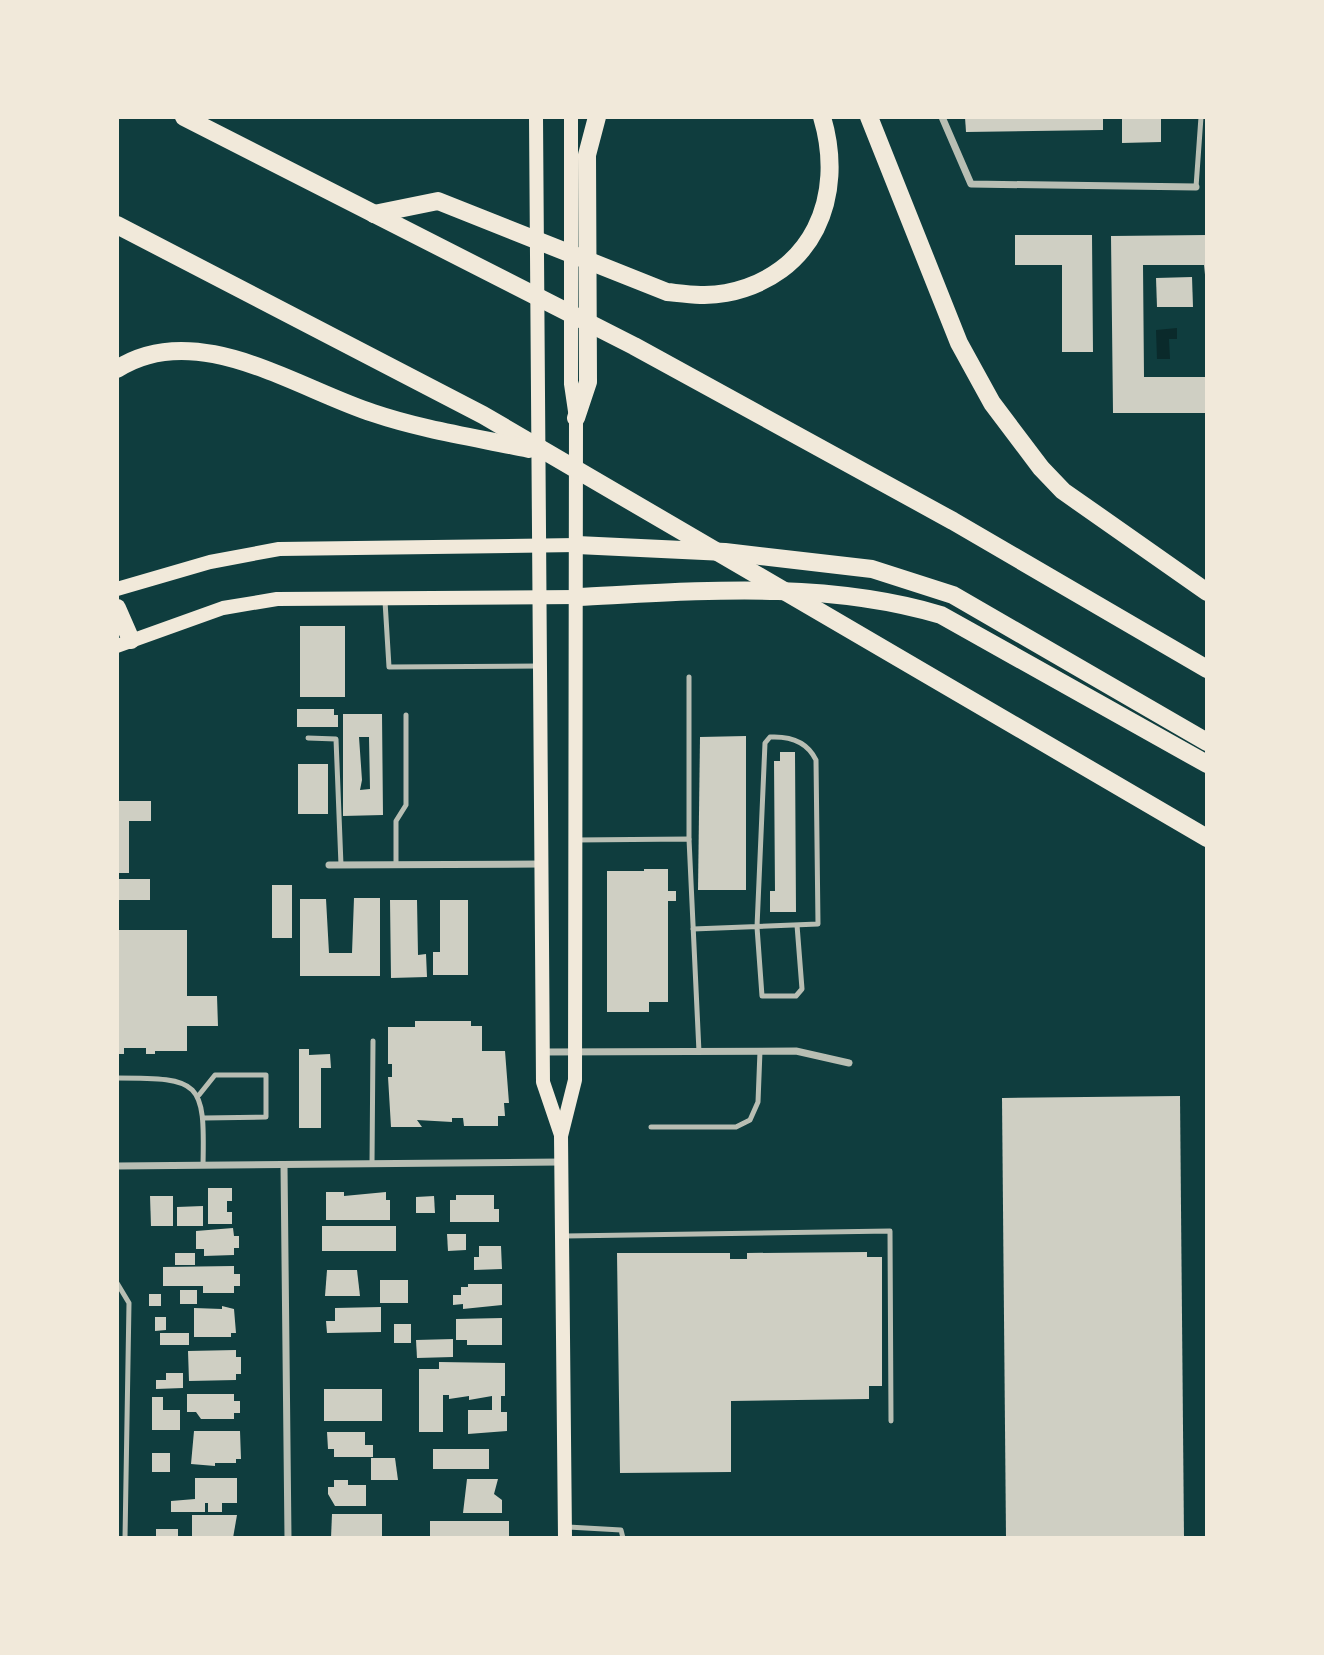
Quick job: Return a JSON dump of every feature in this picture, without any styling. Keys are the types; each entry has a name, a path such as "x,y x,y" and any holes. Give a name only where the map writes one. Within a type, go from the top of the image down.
{"highway":[{"path":"184,117 634,346 953,521 1207,670"},
{"path":"576,418 588,382 587,155 597,117"},
{"path":"373,214 438,201 667,292 699,296 725,294 750,286 787,264 807,243 821,220 829,197 830,144 822,117"},
{"path":"869,117 959,343 992,403 1041,468 1063,491 1207,592"},
{"path":"117,214 150,242"},
{"path":"117,225 483,415 1207,838"},
{"path":"117,369 136,359 166,351 210,352 374,414 546,453"},
{"path":"577,545 725,552 872,569 953,595 1207,742"},
{"path":"578,597 792,591 892,600 941,615 1207,764"},
{"path":"117,608 124,643"}],"main road":[{"path":"536,117 543,1082 561,1136"},
{"path":"565,1532 561,1136 575,1080 578,597 576,418 571,384 571,117"},
{"path":"117,589 210,562 279,549 577,545"},
{"path":"124,643 223,608 277,599 578,597"}],"street":[{"path":"942,117 971,184 1196,187"},
{"path":"329,864 542,864"},
{"path":"543,1052 796,1051 849,1063"},
{"path":"117,1166 561,1162"},
{"path":"284,1165 288,1538"}],"lane":[{"path":"1196,187 1201,117"},
{"path":"385,598 389,667 540,666"},
{"path":"689,677 689,839 699,1052"},
{"path":"397,864 397,821 406,805 406,715"},
{"path":"693,929 757,927 797,925 818,925 816,760 810,747 786,736 770,737 765,743 757,927 762,996 796,996 802,989 797,925"},
{"path":"308,738 336,739 341,864"},
{"path":"576,840 689,839"},
{"path":"372,1164 373,1041"},
{"path":"651,1126 736,1127 750,1120 758,1102 760,1051"},
{"path":"199,1095 215,1075 265,1075 266,1117 204,1118"},
{"path":"117,1078 185,1082 199,1095 204,1118 203,1165"},
{"path":"562,1236 890,1231 891,1421"},
{"path":"117,1283 129,1303 125,1538"},
{"path":"565,1532 621,1530 623,1538"}],"water":[{"path":"1177,328 1177,339 1169,339 1170,359 1157,359 1156,330"}],"building":[{"path":"965,117 1103,117 1103,130 966,132"},
{"path":"1122,117 1161,117 1161,142 1122,143"},
{"path":"1015,235 1092,235 1093,352 1062,352 1062,265 1015,265"},
{"path":"1207,235 1207,294 1204,265 1143,265 1144,377 1207,377 1207,413 1113,413 1111,236"},
{"path":"1192,277 1193,307 1157,307 1156,278"},
{"path":"300,626 345,626 345,697 300,697"},
{"path":"297,709 334,709 334,715 338,715 338,727 297,727"},
{"path":"343,714 382,714 383,815 343,816","holes":["359,737 369,737 370,789 360,790 362,780"]},
{"path":"746,736 746,890 698,890 700,737"},
{"path":"780,752 795,752 796,912 770,912 770,891 775,891 774,761 780,761"},
{"path":"298,764 328,764 328,814 298,814"},
{"path":"117,801 151,801 151,821 129,821 129,873 117,873"},
{"path":"668,869 668,891 676,891 676,901 668,901 668,1002 649,1002 649,1012 607,1012 607,871"},
{"path":"117,879 150,879 150,900 117,900"},
{"path":"272,885 292,885 292,938 272,938"},
{"path":"354,898 380,898 380,976 300,976 300,899 326,899 329,953 352,953"},
{"path":"390,900 417,900 418,955 426,954 427,977 391,978"},
{"path":"440,900 468,900 468,975 433,975 433,952 440,952"},
{"path":"117,930 187,930 187,996 217,996 218,1026 187,1026 187,1051 155,1051 155,1054 146,1054 146,1048 124,1048 124,1054 117,1054"},
{"path":"415,1021 471,1021 471,1026 482,1026 482,1051 505,1051 509,1103 504,1103 505,1116 498,1116 498,1126 464,1126 463,1118 452,1118 452,1122 417,1120 422,1127 391,1127 388,1077 392,1077 392,1064 388,1064 388,1027 415,1027"},
{"path":"299,1049 309,1049 309,1055 330,1054 331,1068 321,1068 321,1128 299,1128"},
{"path":"1180,1096 1184,1538 1006,1538 1002,1098"},
{"path":"208,1188 232,1188 232,1201 227,1201 227,1212 232,1212 232,1224 208,1224"},
{"path":"326,1192 344,1192 344,1196 386,1192 386,1200 390,1200 390,1220 326,1220"},
{"path":"456,1195 494,1195 494,1209 499,1209 499,1222 450,1222 450,1200 456,1200"},
{"path":"150,1196 173,1196 173,1226 151,1226"},
{"path":"434,1196 435,1213 416,1213 416,1197"},
{"path":"203,1206 203,1226 177,1226 177,1207"},
{"path":"322,1226 396,1226 396,1251 322,1251"},
{"path":"233,1228 234,1236 239,1236 239,1248 234,1248 234,1255 204,1256 204,1249 196,1249 196,1231"},
{"path":"447,1234 466,1234 466,1250 448,1251"},
{"path":"479,1246 501,1246 502,1269 474,1270 474,1257 479,1257"},
{"path":"867,1252 867,1257 882,1257 882,1386 869,1386 869,1399 731,1401 731,1472 620,1473 617,1253 730,1253 730,1259 747,1259 747,1253"},
{"path":"175,1253 195,1253 195,1265 175,1265"},
{"path":"234,1266 234,1274 240,1274 240,1286 234,1286 234,1293 203,1293 203,1286 163,1286 163,1267"},
{"path":"327,1270 357,1270 360,1296 325,1296"},
{"path":"380,1280 408,1280 408,1303 380,1303"},
{"path":"468,1284 502,1284 502,1305 463,1309 463,1304 453,1305 453,1295 461,1295 461,1287 468,1287"},
{"path":"180,1290 197,1290 197,1304 180,1304"},
{"path":"149,1294 161,1294 161,1306 149,1306"},
{"path":"222,1306 234,1309 236,1333 231,1333 231,1337 194,1337 194,1308 222,1309"},
{"path":"381,1307 381,1332 327,1333 326,1321 335,1321 335,1308"},
{"path":"155,1317 166,1317 166,1330 155,1331"},
{"path":"502,1318 502,1345 467,1345 467,1340 456,1340 456,1319"},
{"path":"394,1324 411,1324 411,1343 394,1343"},
{"path":"160,1333 189,1333 189,1345 160,1345"},
{"path":"453,1339 453,1357 417,1358 416,1340"},
{"path":"236,1350 236,1357 241,1357 241,1374 236,1374 236,1380 189,1381 188,1351"},
{"path":"439,1362 505,1363 505,1396 501,1396 501,1412 507,1412 507,1431 468,1434 468,1410 492,1410 492,1396 469,1400 469,1396 449,1399 449,1395 443,1395 443,1432 419,1432 419,1369 439,1369"},
{"path":"166,1373 183,1373 183,1388 156,1389 156,1380 166,1380"},
{"path":"324,1389 382,1389 382,1421 324,1421"},
{"path":"187,1394 234,1394 234,1401 240,1401 240,1413 234,1413 234,1419 201,1419 196,1412 187,1412"},
{"path":"152,1397 163,1397 163,1410 180,1410 180,1430 152,1430"},
{"path":"194,1431 240,1431 241,1459 236,1459 236,1463 215,1463 215,1466 191,1464"},
{"path":"327,1432 365,1432 365,1445 373,1445 373,1457 334,1457 334,1449 328,1449"},
{"path":"433,1449 489,1449 489,1469 433,1469"},
{"path":"152,1453 170,1453 170,1472 152,1472"},
{"path":"371,1458 395,1458 398,1480 371,1480"},
{"path":"195,1478 237,1478 237,1503 222,1503 222,1512 208,1512 208,1503 205,1503 205,1512 171,1512 171,1501 195,1499"},
{"path":"467,1479 498,1479 494,1494 502,1500 502,1513 463,1513"},
{"path":"334,1480 348,1480 348,1485 366,1485 366,1506 335,1506 328,1494 328,1487 334,1487"},
{"path":"332,1514 382,1514 382,1538 331,1538"},
{"path":"192,1515 237,1515 233,1538 192,1538"},
{"path":"430,1521 509,1521 509,1538 430,1538"},
{"path":"156,1529 178,1529 178,1538 156,1538"}]}
